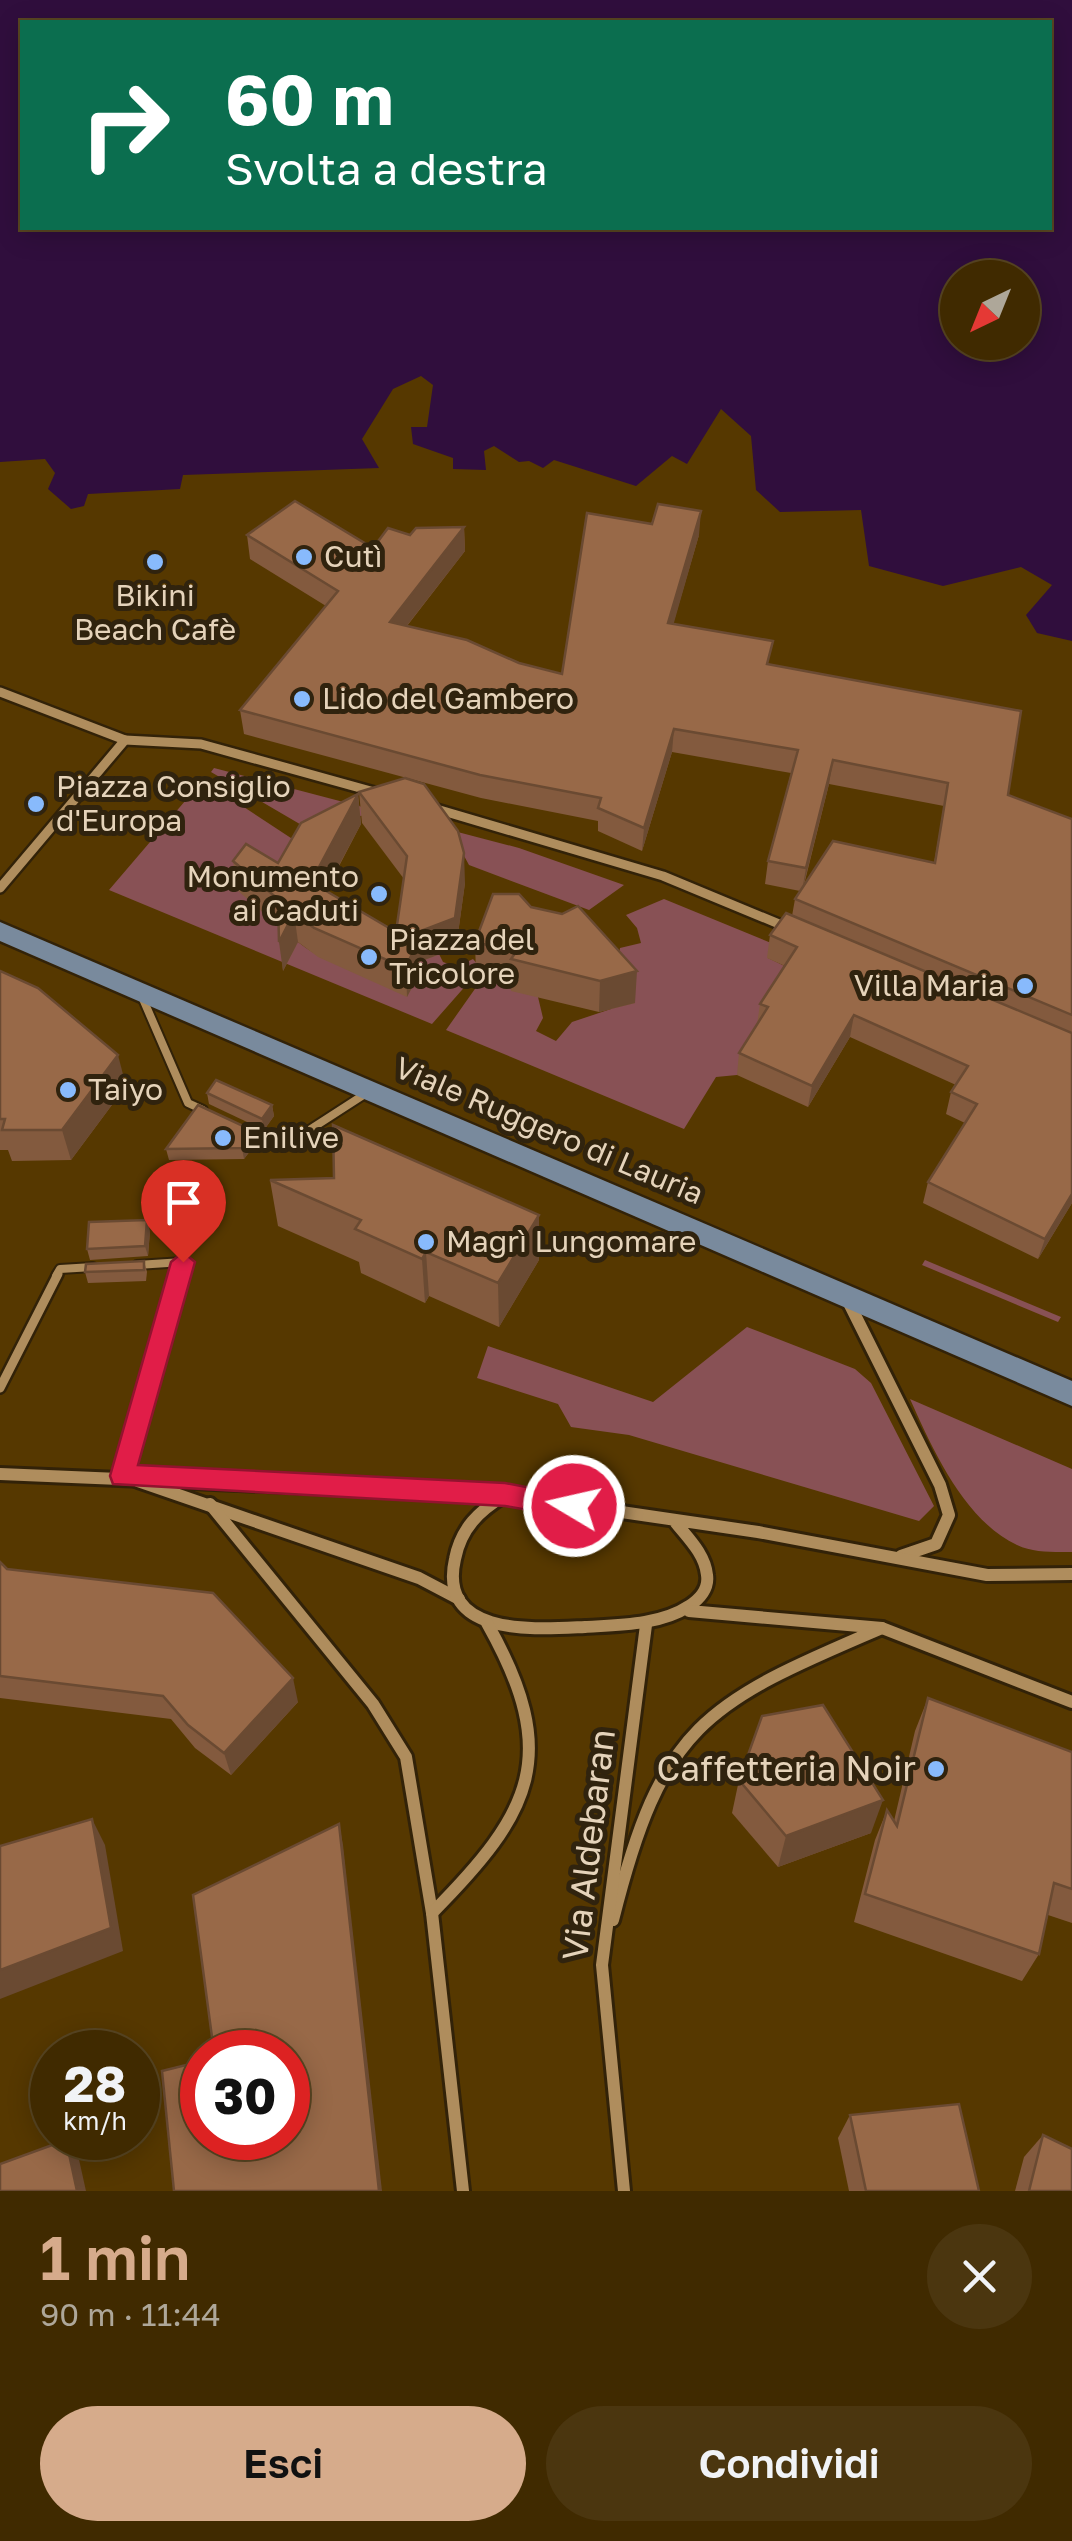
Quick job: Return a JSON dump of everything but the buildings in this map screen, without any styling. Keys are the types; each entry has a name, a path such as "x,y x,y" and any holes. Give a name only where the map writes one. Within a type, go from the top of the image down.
{"main road":[{"name":"Viale Ruggero di Lauria","path":"0,931 1072,1394"}],"street":[{"path":"0,692 125,740 201,744 394,797"},
{"path":"0,888 125,740"},
{"path":"413,802 609,858 802,934"},
{"path":"845,1294 940,1485 948,1515 936,1544 899,1557"},
{"path":"0,1474 122,1476 505,1495 899,1557 987,1575 1072,1574"},
{"path":"122,1476 419,1578 458,1599 487,1622 513,1629 646,1625 689,1611 882,1628 1072,1702"},
{"path":"458,1599 451,1572 468,1521 505,1495"},
{"path":"210,1504 373,1704 406,1757 432,1913 463,2191"},
{"path":"676,1523 698,1546 708,1569 702,1591 689,1611"},
{"path":"432,1913 498,1843 520,1806 530,1770 524,1693 487,1622"},
{"name":"Via Aldebaran","path":"624,2191 602,1964 646,1625"},
{"path":"602,1964 632,1848 659,1780 675,1756 708,1718 762,1681 882,1628"}],"lane":[{"path":"140,990 188,1103 220,1118"},
{"path":"236,1125 284,1146 372,1090"},
{"path":"122,1476 183,1262 130,1265"},
{"path":"0,1388 60,1269 113,1266"}],"shaded area":[{"path":"0,0 1072,0 1072,641 1037,633 1026,615 1052,585 1021,567 943,586 869,566 861,510 780,512 756,490 751,436 721,409 687,464 672,456 636,486 554,460 543,468 529,461 519,462 494,446 484,451 486,470 453,469 453,458 413,444 411,427 427,427 433,385 421,376 393,389 362,439 379,468 183,475 180,489 88,494 84,506 71,509 48,489 55,473 45,459 0,462"},
{"path":"214,768 519,848 624,885 589,910 469,865 463,854 364,815 310,830 211,772"},
{"path":"203,780 297,842 298,942 314,953 348,963 383,963 439,954 443,962 457,967 473,959 479,966 476,974 432,1024 109,890"},
{"path":"664,899 776,945 768,958 799,973 737,1075 716,1077 684,1129 446,1030 484,976 507,979 538,997 543,1018 536,1031 556,1041 572,1022 611,1009 620,948 641,943 637,928 626,915"},
{"path":"925,1260 1061,1317 1058,1322 922,1265"},
{"path":"747,1327 855,1369 871,1383 934,1506 919,1521 629,1435 571,1427 558,1404 477,1378 488,1346 653,1402"},
{"path":"910,1399 1072,1469 1072,1552 1024,1548 981,1519 952,1482"}],"place":[{"name":"Cutì","path":"304,557"},
{"name":"Bikini Beach Cafè","path":"155,562"},
{"name":"Lido del Gambero","path":"302,699"},
{"name":"Piazza Consiglio d'Europa","path":"36,804"},
{"name":"Monumento ai Caduti","path":"379,894"},
{"name":"Piazza del Tricolore","path":"369,957"},
{"name":"Villa Maria","path":"1025,986"},
{"name":"Taiyo","path":"68,1090"},
{"name":"Enilive","path":"223,1138"},
{"name":"Magrì Lungomare","path":"426,1242"},
{"name":"Caffetteria Noir","path":"936,1769"}],"route":[{"path":"183,1262 122,1476 505,1495 574,1506"}]}
